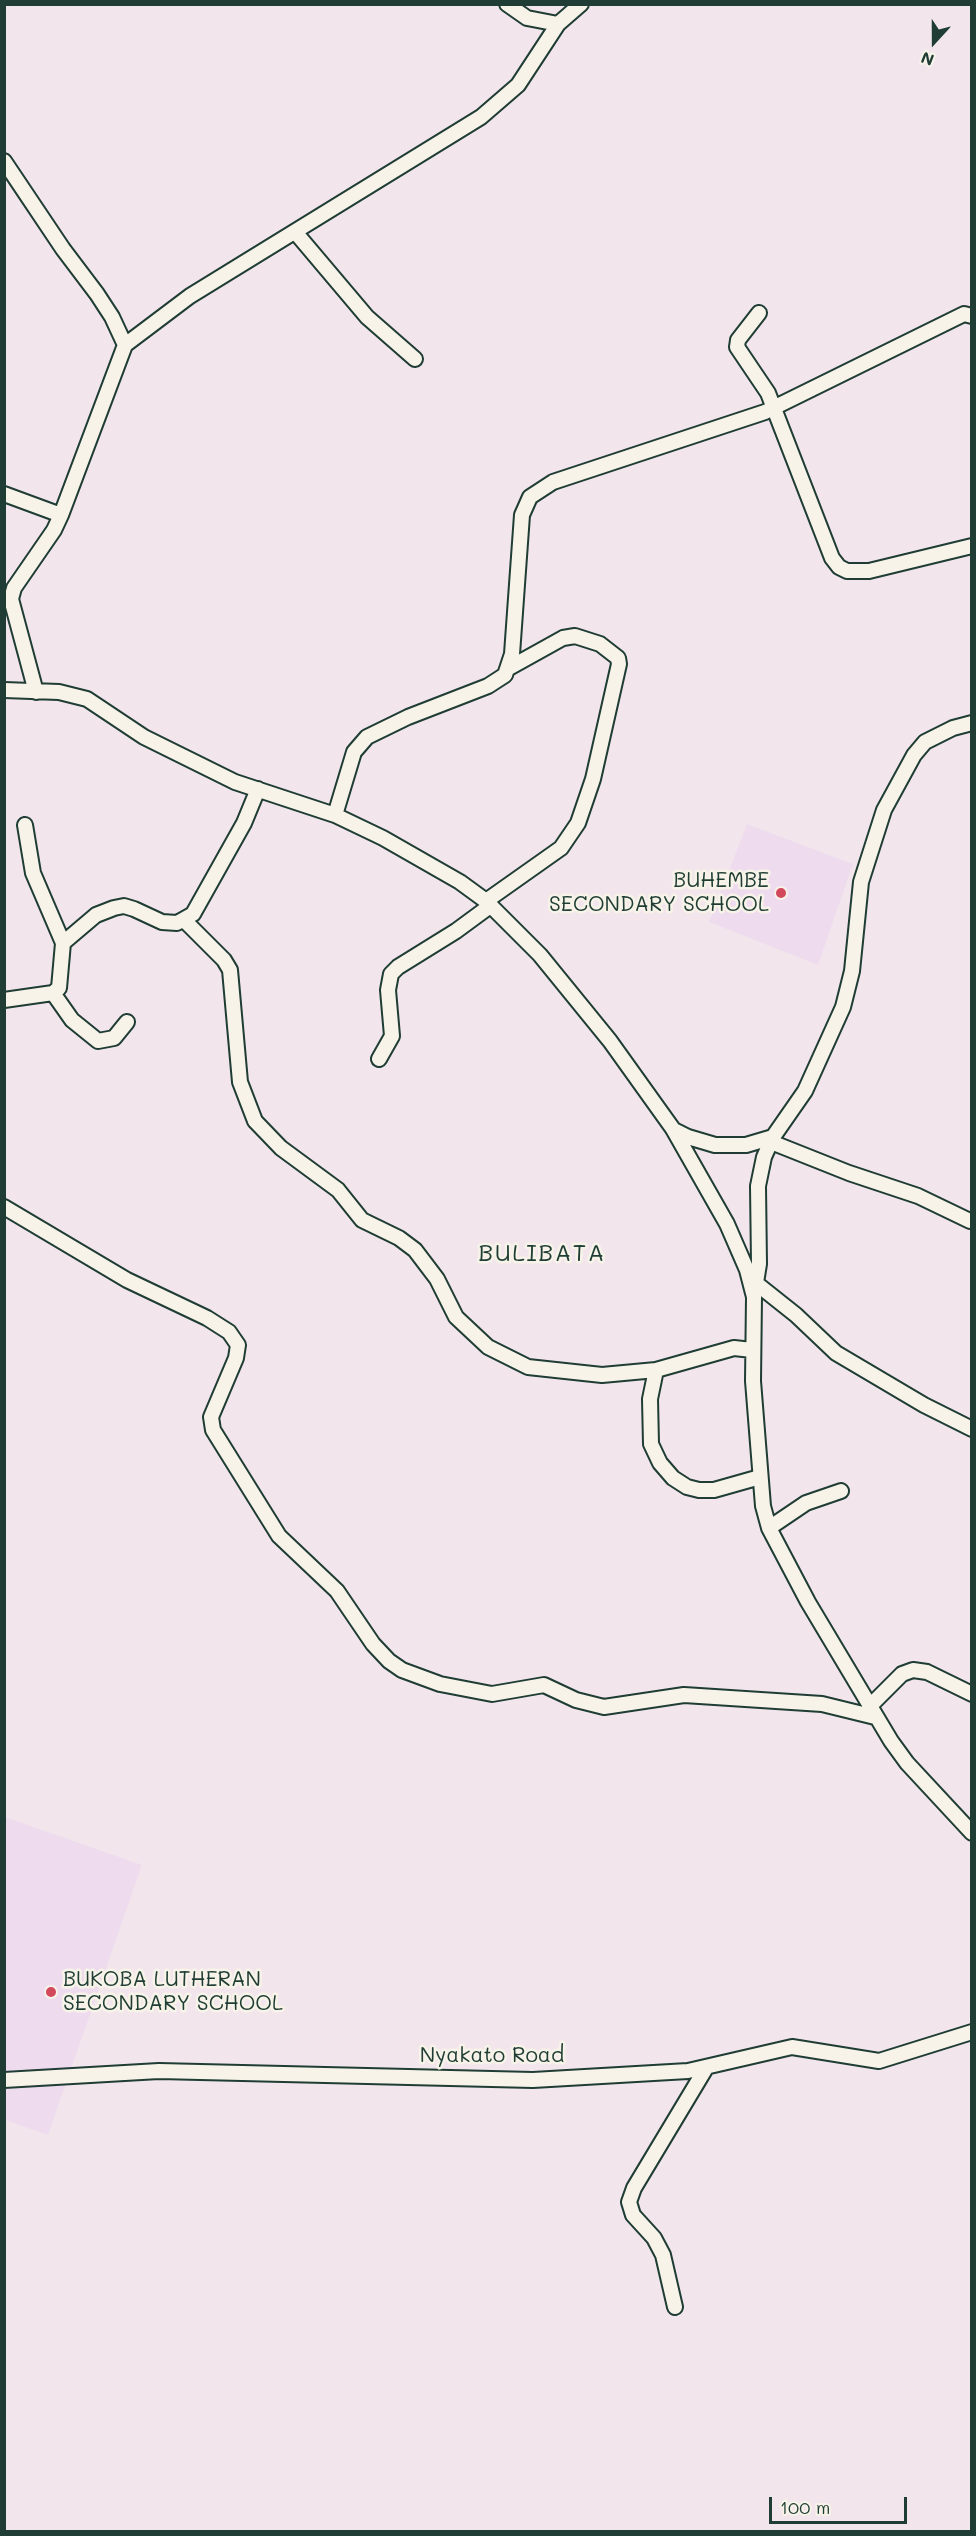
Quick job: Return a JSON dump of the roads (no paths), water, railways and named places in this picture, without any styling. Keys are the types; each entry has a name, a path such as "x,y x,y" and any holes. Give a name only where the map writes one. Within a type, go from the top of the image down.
{"street":[{"path":"507,4 527,18 558,24"},
{"path":"36,692 8,604 14,588 61,515 125,345 190,296 296,233 481,117 518,85 558,24 581,4"},
{"path":"6,164 63,249 97,294 112,317 125,345"},
{"path":"296,233 367,317 414,359"},
{"path":"759,313 738,340 737,347 740,355 768,393 832,558 839,567 847,571 869,571 972,546"},
{"path":"335,815 354,752 367,737 408,717 488,686 505,675 509,668 522,515 530,497 561,479 774,408 964,314 972,316"},
{"path":"4,494 61,515"},
{"path":"379,1059 392,1036 388,990 392,974 398,967 456,931 561,848 578,823 593,779 619,664 618,658 600,644 575,636 563,638 509,668"},
{"path":"4,690 59,692 87,699 172,752 235,782 335,815 460,882 488,904 540,955 610,1041 673,1129 737,1245 755,1290 796,1315 836,1353 924,1405 972,1429"},
{"path":"972,723 954,728 925,742 914,755 884,810 861,882 852,971 843,1007 805,1091 772,1139 764,1157 758,1186 759,1264 755,1290 752,1350 760,1477 763,1506 769,1527 808,1602 873,1712 907,1763 972,1833"},
{"path":"63,942 96,915 124,906 162,922 184,920 193,914 244,823 258,789"},
{"path":"4,1000 53,993 59,988 63,942 33,873 25,825"},
{"path":"184,920 224,960 230,970 238,1071 255,1121 281,1148 338,1190 362,1220 399,1238 415,1250 437,1279 456,1317 470,1333 507,1359 528,1367 602,1375 656,1370 724,1350 752,1350"},
{"path":"53,993 72,1020 98,1041 114,1038 127,1022"},
{"path":"673,1129 688,1137 715,1145 746,1145 772,1139 849,1173 918,1196 970,1221"},
{"path":"4,1207 127,1280 207,1318 229,1332 238,1345 236,1358 211,1417 213,1430 279,1536 337,1591 373,1644 389,1661 402,1670 440,1684 481,1693 511,1693 544,1685 583,1702 604,1707 684,1695 822,1704 873,1712"},
{"path":"656,1370 650,1399 651,1444 660,1463 673,1478 687,1487 714,1490 760,1477"},
{"path":"769,1527 806,1503 841,1491"},
{"path":"873,1712 902,1674 913,1670 933,1675 972,1694"},
{"name":"Nyakato Road","path":"4,2080 159,2071 533,2080 706,2068 792,2047 879,2061 972,2032"},
{"path":"675,2307 663,2255 654,2238 633,2215 629,2202 634,2188 706,2068"}],"place":[{"name":"BUHEMBE SECONDARY SCHOOL","path":"781,893"},
{"name":"BUKOBA LUTHERAN SECONDARY SCHOOL","path":"51,1992"}],"district":[{"name":"BULIBATA","path":"542,1254"}]}
